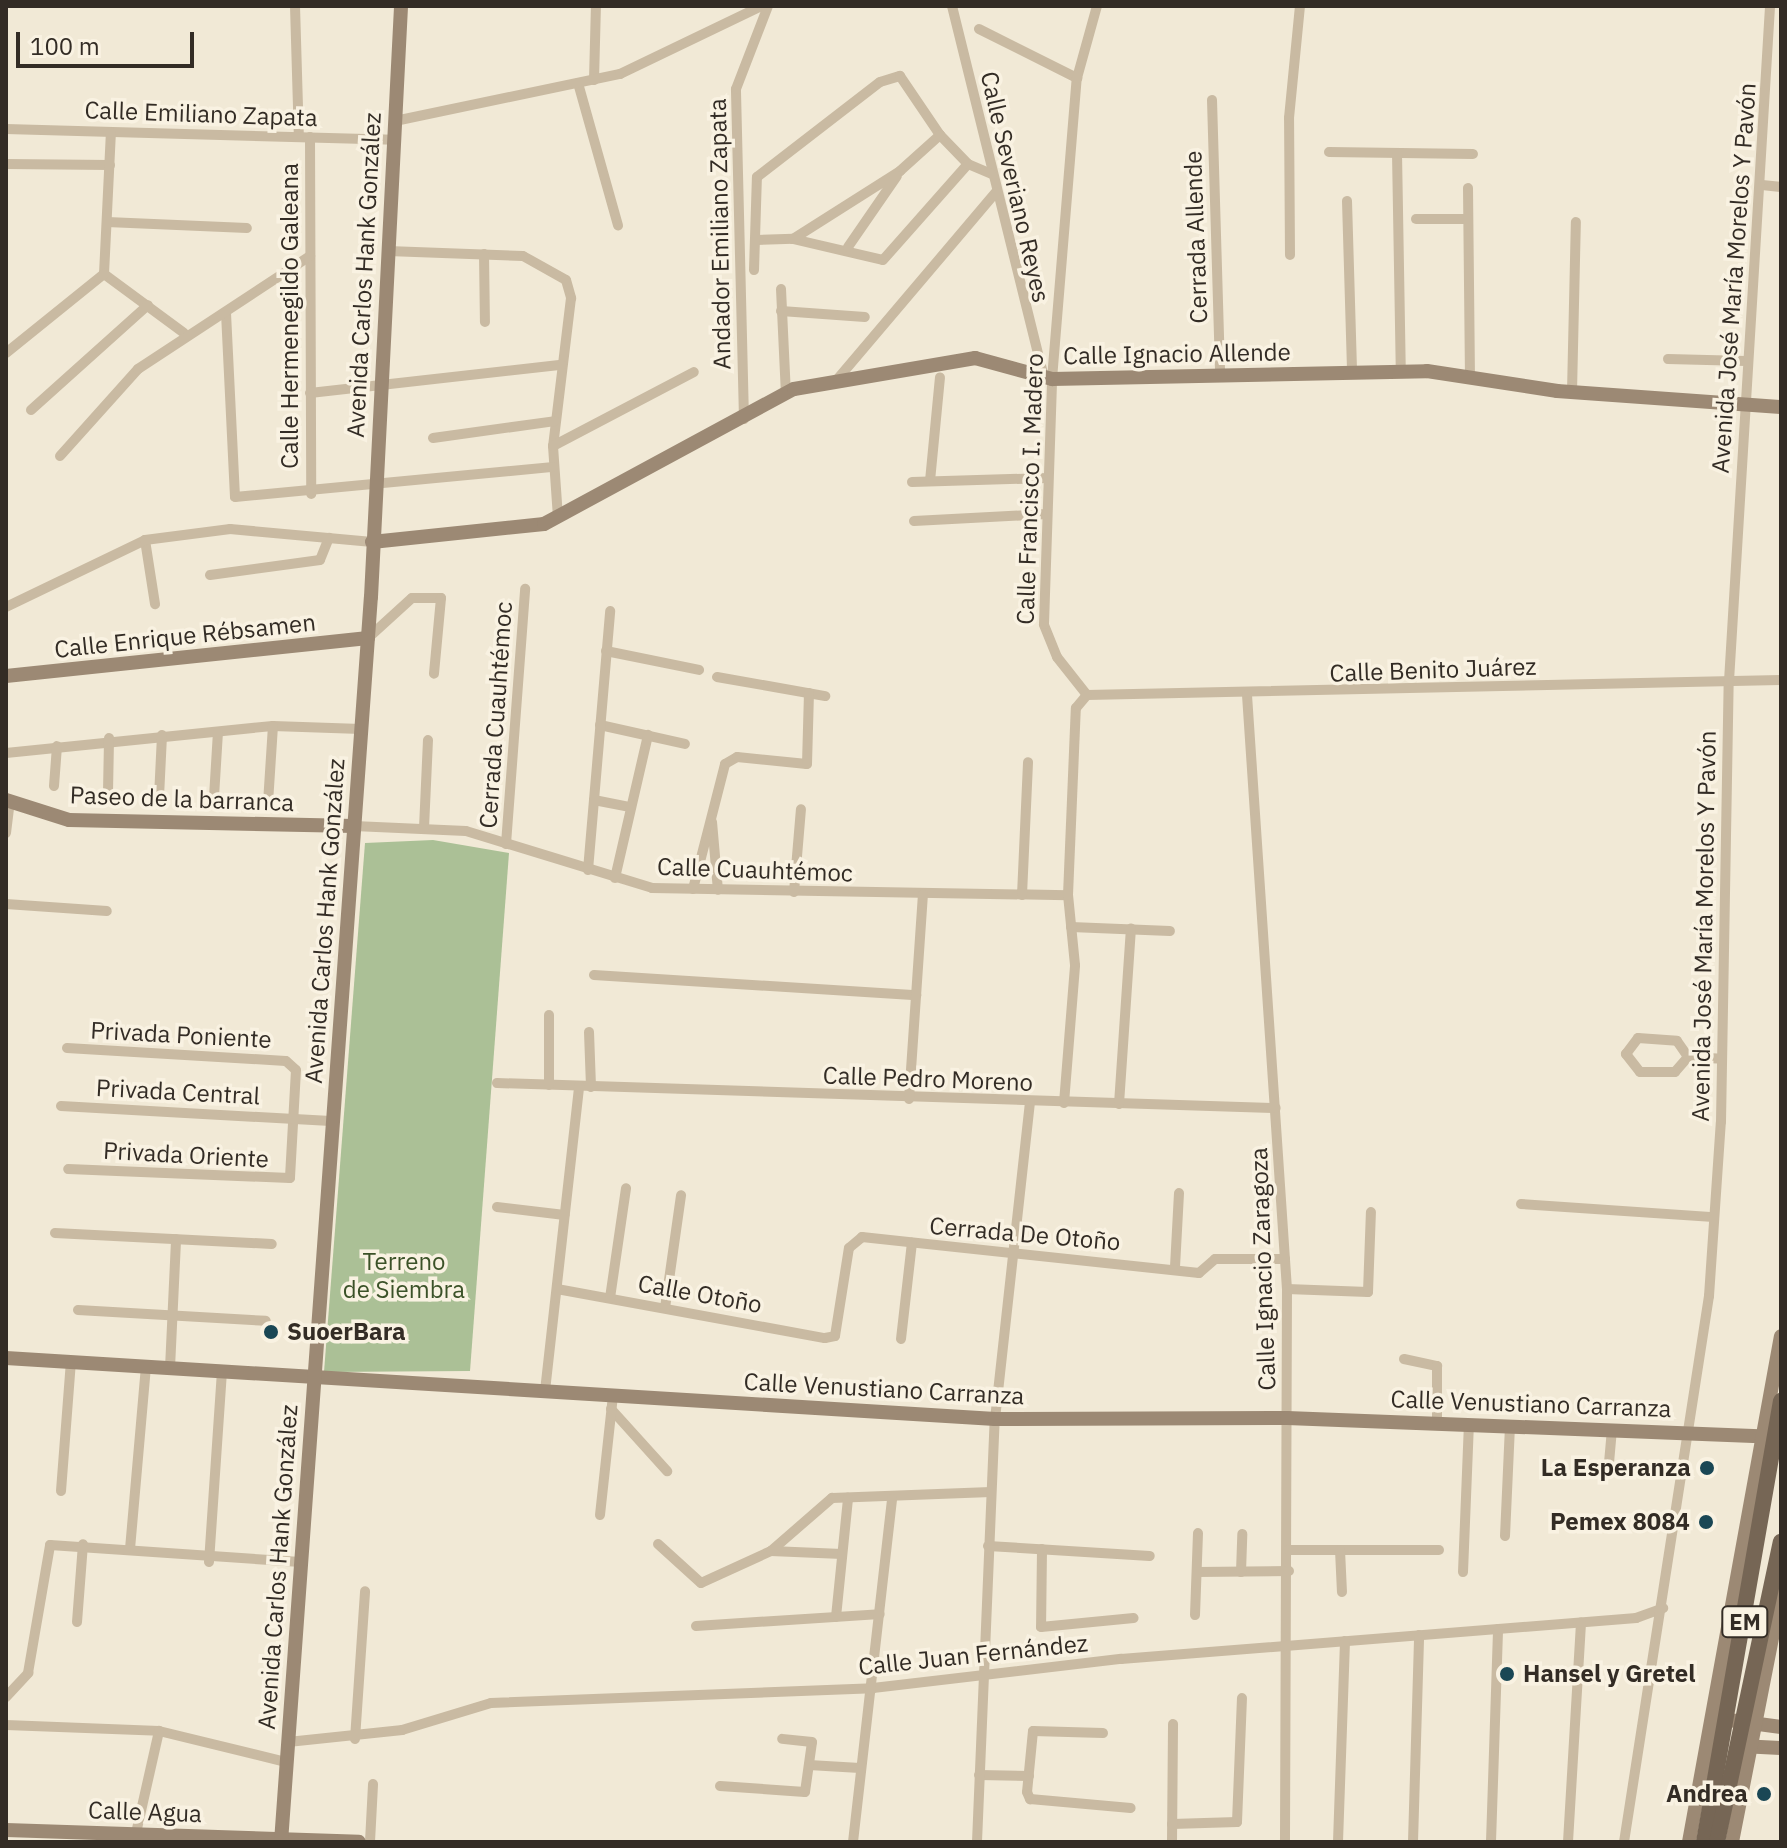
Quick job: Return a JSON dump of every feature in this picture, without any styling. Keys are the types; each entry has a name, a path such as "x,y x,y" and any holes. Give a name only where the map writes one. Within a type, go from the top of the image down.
{"main road":[{"name":"Avenida Carlos Hank González","path":"282,1840 312,1377 368,638 401,6"},
{"name":"Calle Ignacio Allende","path":"372,542 473,537 558,517 786,394 835,382 975,358 1048,378 1401,372 1470,376 1572,392 1781,407"},
{"name":"Calle Enrique Rébsamen","path":"6,676 368,638"},
{"name":"Paseo de la barranca","path":"8,801 69,820 354,826"},
{"path":"1689,1842 1714,1718 1760,1436 1781,1336"},
{"name":"Calle Venustiano Carranza","path":"6,1358 545,1391 612,1402 995,1419 1287,1418 1760,1436"},
{"name":"EM","path":"1704,1842 1781,1401"},
{"name":"EM","path":"1717,1842 1781,1542"},
{"path":"1732,1842 1781,1593"},
{"path":"1714,1718 1781,1727"},
{"path":"1709,1743 1781,1748"},
{"name":"Calle Agua","path":"6,1830 135,1837 359,1842"}],"street":[{"name":"Calle Hermenegildo Galeana","path":"295,6 310,256 311,494"},
{"path":"594,80 596,6"},
{"path":"395,121 594,80 761,6"},
{"name":"Andador Emiliano Zapata","path":"744,419 736,89 768,6"},
{"name":"Calle Severiano Reyes","path":"952,6 991,174 1048,378"},
{"name":"Calle Francisco I. Madero","path":"1087,695 1045,637 1048,378 1077,78 1097,6"},
{"path":"1290,255 1289,118 1300,6"},
{"name":"Avenida José María Morelos Y Pavón","path":"1624,1842 1689,1431 1714,1217 1722,1059 1729,681 1743,403 1762,185 1770,6"},
{"path":"979,29 1077,78"},
{"path":"754,270 757,177 765,167 880,82 900,76 940,135 968,164 991,174"},
{"path":"578,83 618,225"},
{"name":"Cerrada Allende","path":"1212,100 1220,374"},
{"name":"Calle Emiliano Zapata","path":"6,129 394,140"},
{"path":"6,353 104,274 111,132"},
{"path":"793,239 900,171 940,135"},
{"path":"1329,152 1473,154"},
{"path":"1397,153 1401,372"},
{"path":"6,164 110,165"},
{"path":"756,240 793,239 848,247 883,260 896,254 968,164"},
{"path":"848,247 900,171"},
{"path":"1762,185 1781,187"},
{"path":"1468,188 1470,376"},
{"path":"835,382 996,192"},
{"path":"1347,201 1352,373"},
{"path":"1416,219 1468,219"},
{"path":"107,222 247,228"},
{"path":"1572,392 1576,222"},
{"path":"388,251 523,256 566,280 571,298 553,446 558,517"},
{"path":"484,254 485,322"},
{"path":"60,456 138,369 184,333 226,313 310,256"},
{"path":"104,274 184,333"},
{"path":"781,289 786,394"},
{"path":"31,410 148,305"},
{"path":"781,311 865,317"},
{"path":"226,313 235,497 375,489 554,467"},
{"path":"1668,359 1746,361"},
{"path":"310,393 561,365"},
{"path":"553,446 694,372"},
{"path":"930,481 940,377"},
{"path":"433,438 555,421"},
{"path":"912,482 1048,478"},
{"path":"914,521 1047,514"},
{"path":"6,607 145,540 230,529 372,542"},
{"path":"210,575 320,560 329,538"},
{"path":"145,540 155,604"},
{"name":"Cerrada Cuauhtémoc","path":"506,844 525,589"},
{"path":"368,638 412,598 441,598 434,674"},
{"path":"588,870 610,611"},
{"path":"606,651 699,670"},
{"path":"717,677 825,696"},
{"name":"Calle Benito Juárez","path":"1087,695 1247,695 1781,680"},
{"path":"693,889 730,758 807,764 809,693"},
{"path":"1064,1103 1073,1027 1068,895 1076,708 1087,695"},
{"name":"Calle Ignacio Zaragoza","path":"1247,695 1287,1289 1290,1646 1285,1842"},
{"path":"600,725 685,744"},
{"path":"6,753 109,738 273,726 361,729"},
{"path":"268,803 273,726"},
{"path":"214,797 218,732"},
{"path":"159,797 162,735"},
{"path":"615,878 648,735"},
{"path":"108,792 109,738"},
{"path":"424,828 428,740"},
{"path":"54,786 57,746"},
{"path":"1022,895 1028,762"},
{"path":"594,800 630,807"},
{"path":"6,833 8,801"},
{"path":"794,892 801,809"},
{"path":"711,820 718,890"},
{"name":"Calle Cuauhtémoc","path":"354,826 424,828 506,844 615,878 693,889 1068,895"},
{"path":"909,1099 923,894"},
{"path":"6,904 107,911"},
{"path":"1071,927 1170,931"},
{"path":"1119,1104 1131,928"},
{"path":"594,975 916,995"},
{"path":"549,1015 549,1085"},
{"path":"589,1032 591,1087"},
{"path":"1638,1038 1677,1041 1688,1057 1675,1072 1640,1072 1626,1054 1638,1038"},
{"name":"Privada Poniente","path":"67,1048 293,1063"},
{"path":"1688,1057 1722,1059"},
{"name":"Privada Central","path":"292,1118 293,1063"},
{"name":"Calle Pedro Moreno","path":"497,1083 909,1099 1276,1108"},
{"path":"545,1391 579,1086"},
{"path":"977,1842 981,1677 995,1419 1030,1102"},
{"name":"Privada Central","path":"61,1106 331,1121"},
{"name":"Privada Oriente","path":"68,1169 283,1180 293,1172 292,1118"},
{"path":"610,1298 626,1188"},
{"path":"1175,1267 1179,1193"},
{"path":"665,1308 681,1195"},
{"path":"1521,1204 1714,1217"},
{"path":"497,1207 565,1215"},
{"path":"1287,1289 1368,1292 1371,1212"},
{"path":"55,1233 272,1244"},
{"path":"170,1368 176,1239"},
{"name":"Cerrada De Otoño","path":"835,1336 854,1239 1175,1267 1199,1273 1215,1259 1285,1259"},
{"path":"901,1339 912,1243"},
{"name":"Calle Otoño","path":"557,1289 835,1336"},
{"path":"78,1310 266,1321"},
{"path":"1404,1359 1437,1366 1437,1423"},
{"path":"61,1491 71,1362"},
{"path":"130,1549 146,1367"},
{"path":"209,1562 222,1372"},
{"path":"612,1402 667,1471"},
{"path":"600,1515 612,1402"},
{"path":"1463,1572 1469,1424"},
{"path":"1505,1536 1510,1425"},
{"path":"1608,1474 1612,1429"},
{"path":"658,1544 701,1583 771,1551 832,1498 892,1499 991,1492"},
{"path":"836,1617 848,1498"},
{"path":"853,1842 860,1768 873,1688 892,1499"},
{"path":"1195,1615 1198,1533"},
{"path":"1241,1572 1242,1534"},
{"path":"77,1622 83,1544"},
{"path":"6,1697 28,1673 50,1545 83,1544 130,1549 209,1562 300,1562"},
{"path":"988,1546 1150,1556"},
{"path":"1042,1549 1041,1627 1134,1618"},
{"path":"1289,1550 1439,1550"},
{"path":"1340,1550 1342,1592"},
{"path":"771,1551 842,1554"},
{"path":"1197,1572 1289,1571"},
{"path":"355,1739 365,1591"},
{"name":"Calle Juan Fernández","path":"288,1742 355,1739 537,1699 873,1688 1290,1646 1581,1622 1663,1608"},
{"path":"696,1626 880,1614"},
{"path":"1568,1842 1581,1622"},
{"path":"1491,1842 1498,1629"},
{"path":"1413,1842 1419,1635"},
{"path":"1338,1842 1345,1641"},
{"path":"1172,1824 1237,1822 1242,1698"},
{"path":"1172,1842 1173,1724"},
{"path":"6,1725 159,1731 286,1762"},
{"path":"135,1837 159,1731"},
{"path":"1103,1733 1033,1731 1030,1799 1131,1808"},
{"path":"720,1786 805,1792 812,1742 782,1739"},
{"path":"809,1765 860,1768"},
{"path":"979,1775 1029,1776"},
{"path":"370,1842 373,1784"}],"green space":[{"name":"Terreno de Siembra","path":"433,840 509,853 470,1371 324,1372 365,843"}],"place":[{"name":"SuoerBara","path":"271,1332"},
{"name":"La Esperanza","path":"1707,1468"},
{"name":"Pemex 8084","path":"1706,1522"},
{"name":"Hansel y Gretel","path":"1507,1674"},
{"name":"Andrea","path":"1764,1794"}]}
